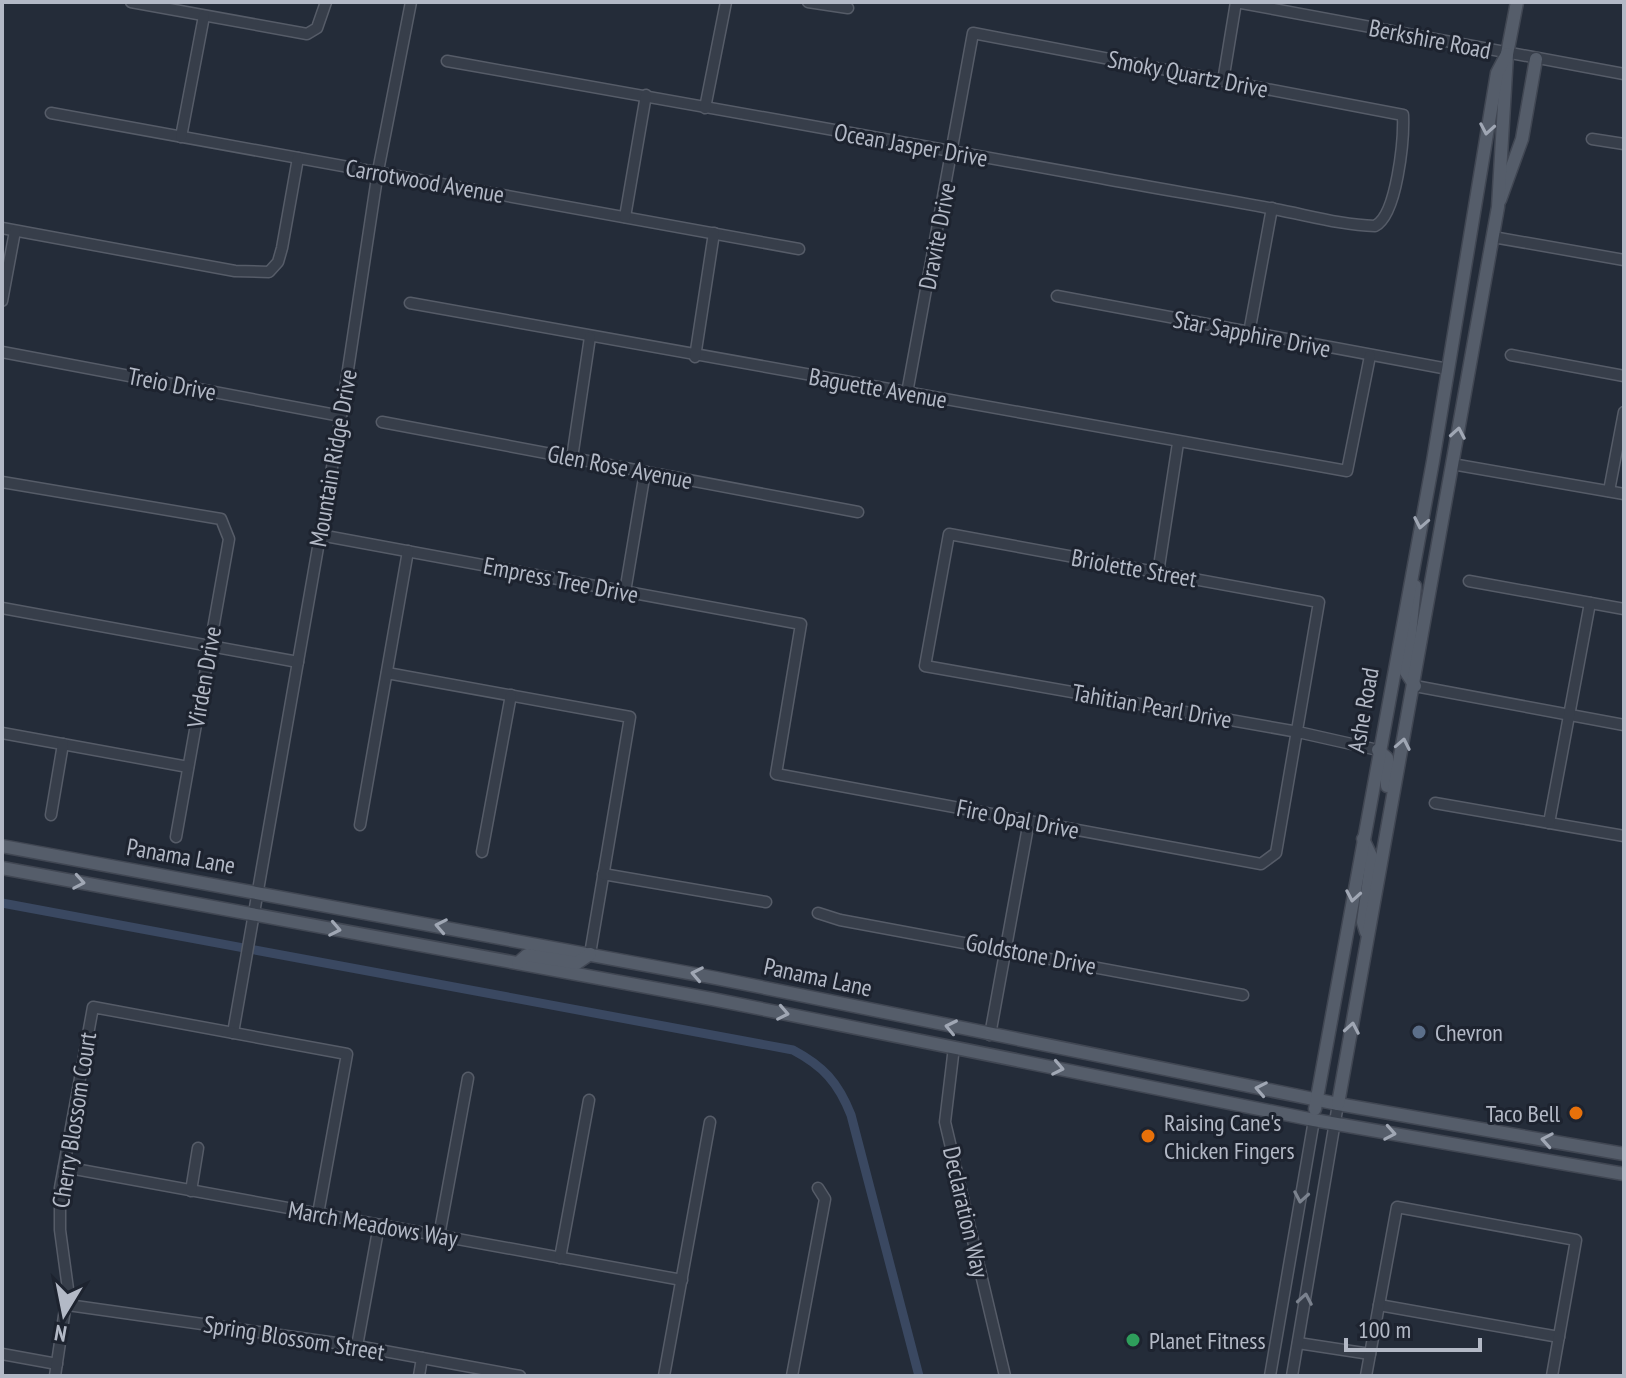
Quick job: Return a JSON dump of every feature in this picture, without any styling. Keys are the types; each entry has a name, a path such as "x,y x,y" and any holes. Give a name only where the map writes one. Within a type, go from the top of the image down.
{"main road":[{"name":"Ashe Road","path":"1338,1104 1415,686 1498,207 1507,54 1517,2"},
{"name":"Ashe Road","path":"1314,1120 1448,369 1497,73 1507,54"},
{"path":"1498,207 1522,139 1536,59"},
{"path":"1412,571 1415,594 1406,672 1415,686"},
{"path":"1378,750 1387,758 1389,767 1380,827 1385,844"},
{"path":"1363,839 1372,858 1363,922 1368,936"},
{"name":"Panama Lane","path":"2,846 590,954 1338,1104 1624,1154"},
{"name":"Panama Lane","path":"2,868 518,963 1314,1120 1624,1174"},
{"path":"518,963 527,955 577,963 590,954"},
{"path":"954,1047 990,1035"}],"street":[{"path":"131,2 307,34 317,28 326,2"},
{"name":"Mountain Ridge Drive","path":"233,1033 341,416 378,171 411,2"},
{"path":"705,108 726,2"},
{"path":"808,2 848,8"},
{"path":"1223,81 1236,2"},
{"name":"Berkshire Road","path":"1236,2 1624,74"},
{"path":"181,137 204,16"},
{"name":"Smoky Quartz Drive","path":"973,33 1403,115 1404,137 1388,213 1375,226"},
{"name":"Dravite Drive","path":"907,393 973,33"},
{"name":"Ocean Jasper Drive","path":"447,61 1375,226"},
{"path":"625,217 646,95"},
{"name":"Carrotwood Avenue","path":"51,113 799,249"},
{"path":"1592,139 1624,144"},
{"path":"2,228 235,271 269,272 278,262 282,248 298,158"},
{"path":"1249,333 1272,208"},
{"path":"2,301 15,231"},
{"path":"695,357 714,233"},
{"path":"1493,237 1624,260"},
{"name":"Star Sapphire Drive","path":"1057,296 1448,369"},
{"name":"Baguette Avenue","path":"410,303 695,357 1347,471 1370,356"},
{"path":"572,458 590,337"},
{"name":"Treio Drive","path":"2,352 341,416"},
{"path":"1511,355 1624,376"},
{"path":"1609,491 1624,412"},
{"name":"Glen Rose Avenue","path":"382,422 858,512"},
{"path":"1158,573 1178,443"},
{"path":"1452,464 1624,494"},
{"path":"625,592 645,472"},
{"name":"Virden Drive","path":"2,482 221,519 229,539 176,837"},
{"name":"Briolette Street","path":"925,666 949,534 1319,602 1298,732"},
{"name":"Empress Tree Drive","path":"320,535 801,624 776,774"},
{"path":"360,825 408,551"},
{"path":"1469,581 1624,609"},
{"path":"1549,823 1590,603"},
{"path":"2,608 298,662"},
{"name":"Tahitian Pearl Drive","path":"925,666 1298,732 1378,750"},
{"path":"387,673 630,717 590,954"},
{"path":"1415,686 1624,725"},
{"path":"482,852 511,695"},
{"name":"Fire Opal Drive","path":"776,774 1261,864 1276,853 1298,732"},
{"path":"2,733 188,767"},
{"path":"51,815 63,744"},
{"path":"1435,803 1624,836"},
{"path":"990,1035 1029,821"},
{"path":"603,874 766,902"},
{"name":"Goldstone Drive","path":"818,913 840,920 1006,948 1243,995"},
{"name":"Cherry Blossom Court","path":"56,1370 68,1305 58,1209 93,1007 233,1033"},
{"path":"233,1033 347,1054 318,1214"},
{"name":"Declaration Way","path":"954,1047 945,1122 1005,1376"},
{"path":"439,1236 468,1078"},
{"path":"560,1258 589,1100"},
{"name":"Ashe Road","path":"1292,1376 1338,1104"},
{"name":"Ashe Road","path":"1270,1376 1314,1120"},
{"path":"664,1376 710,1122"},
{"path":"191,1191 198,1148"},
{"name":"March Meadows Way","path":"64,1167 682,1280"},
{"path":"792,1376 825,1199 818,1188"},
{"path":"1366,1376 1397,1207 1576,1240 1552,1376"},
{"path":"357,1346 379,1225"},
{"name":"Spring Blossom Street","path":"68,1305 357,1346 520,1376"},
{"path":"1379,1305 1559,1337"},
{"path":"1298,1343 1370,1354"},
{"path":"2,1354 56,1370"},
{"path":"419,1376 422,1358"}],"waterway":[{"path":"2,903 793,1050 828,1076 841,1093 851,1115 919,1376"}],"place":[{"name":"Chevron","path":"1419,1032"},
{"name":"Taco Bell","path":"1576,1113"},
{"name":"Raising Cane's Chicken Fingers","path":"1148,1136"},
{"name":"Planet Fitness","path":"1133,1340"}]}
